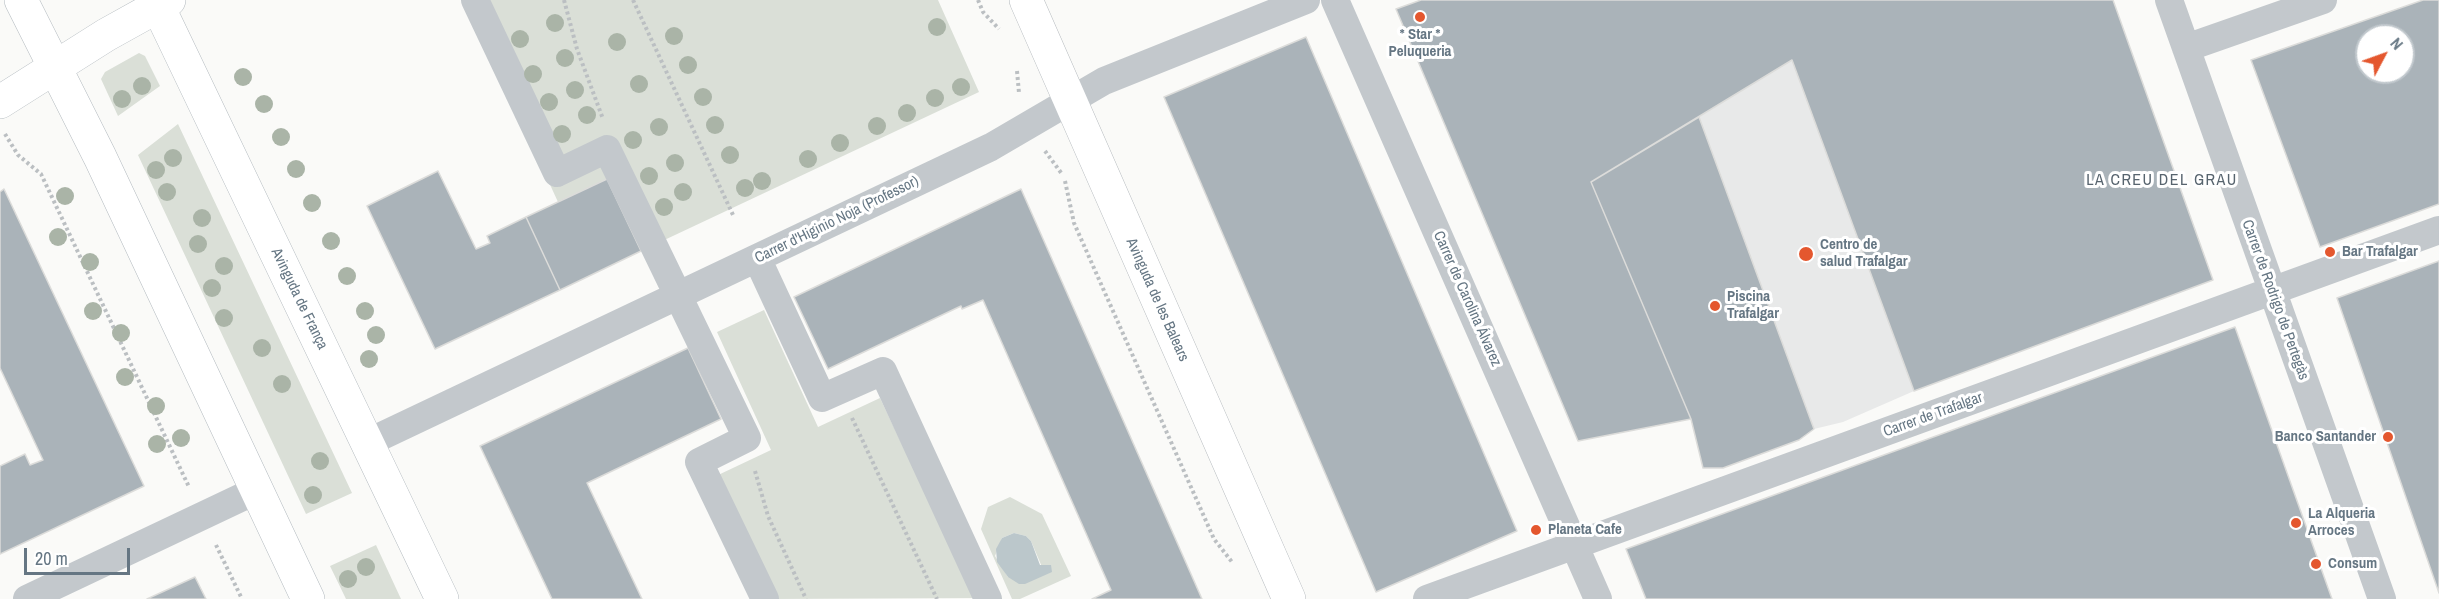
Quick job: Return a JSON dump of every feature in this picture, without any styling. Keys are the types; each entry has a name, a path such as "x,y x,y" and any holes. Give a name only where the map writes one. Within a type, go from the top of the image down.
{"main road":[{"name":"Avinguda de les Balears","path":"1026,0 1289,599"},
{"path":"0,102 160,2"},
{"name":"Avinguda de França","path":"160,2 442,599"},
{"path":"17,5 54,67 308,599"}],"street":[{"path":"475,0 557,173 607,149 747,438 699,462 765,599"},
{"name":"Carrer d'Higinio Noja (Professor)","path":"367,442 991,147 1104,81 1306,0"},
{"name":"Carrer de Carolina Álvarez","path":"1335,0 1598,599"},
{"name":"Carrer de Rodrigo de Pertegàs","path":"2169,0 2382,599"},
{"path":"2187,48 2323,0"},
{"name":"Carrer de Trafalgar","path":"1427,599 2439,230"},
{"path":"757,258 822,398 883,371 988,599"},
{"path":"27,599 257,490"}],"path":[{"path":"564,0 577,50 606,124 607,149"},
{"path":"633,0 732,215"},
{"path":"978,0 983,12 1006,36"},
{"path":"1017,69 1021,104 1029,123 1041,145 1065,178 1074,223 1214,539 1239,571"},
{"path":"12,148 41,174 190,491"},
{"path":"839,391 937,599"},
{"path":"747,438 768,516 806,599"},
{"path":"214,541 242,599"}],"shaded area":[{"path":"465,0 938,0 979,92 641,251 607,179 558,202"},
{"path":"139,53 145,56 160,86 118,116 101,79 105,72"},
{"name":"Centro de salud Trafalgar","path":"1792,60 1914,391 1843,422 1814,429 1699,117"},
{"path":"178,124 352,493 306,514 138,155"},
{"path":"764,310 818,427 880,398 975,598 775,599 716,476 771,450 717,332"},
{"path":"1010,497 1042,514 1071,576 1020,599 1012,599 981,529 988,507","holes":["1014,533 1026,536 1031,541 1042,567 1008,577 995,556 1002,538"]},
{"path":"1014,533 1026,536 1031,541 1040,565 1051,565 1052,572 1025,584 1019,584 1008,577 997,562 996,549 1002,538"},
{"path":"376,545 401,599 346,599 330,566"}],"building":[{"path":"1421,0 2113,0 2213,280 1914,391 1792,60 1591,182 1691,419 1578,441 1396,9"},
{"path":"2423,0 2439,0 2439,204 2320,247 2251,60"},
{"path":"1306,37 1517,531 1376,592 1164,97"},
{"path":"1699,117 1814,429 1799,440 1723,468 1703,468 1691,419 1591,182"},
{"path":"438,171 476,249 490,243 487,236 526,217 560,290 435,349 367,206"},
{"path":"607,179 641,251 560,290 526,217"},
{"path":"4,189 144,486 0,554 0,466 25,454 30,465 43,460 0,368 0,192"},
{"path":"1021,189 1202,599 1092,599 1111,590 983,300 962,309 961,306 828,369 794,297"},
{"path":"2439,261 2439,593 2337,298"},
{"path":"2235,327 2332,599 1646,599 1626,549"},
{"path":"688,348 721,419 587,483 642,599 552,599 480,446"},
{"path":"195,577 206,599 147,599"}],"place":[{"name":"* Star * Peluqueria","path":"1420,17"},
{"name":"Bar Trafalgar","path":"2330,252"},
{"name":"Centro de salud Trafalgar","path":"1806,254"},
{"name":"Piscina Trafalgar","path":"1715,306"},
{"name":"Banco Santander","path":"2388,437"},
{"name":"La Alqueria Arroces","path":"2296,523"},
{"name":"Planeta Cafe","path":"1536,530"},
{"name":"Consum","path":"2316,564"}],"district":[{"name":"LA CREU DEL GRAU","path":"2162,181"}]}
